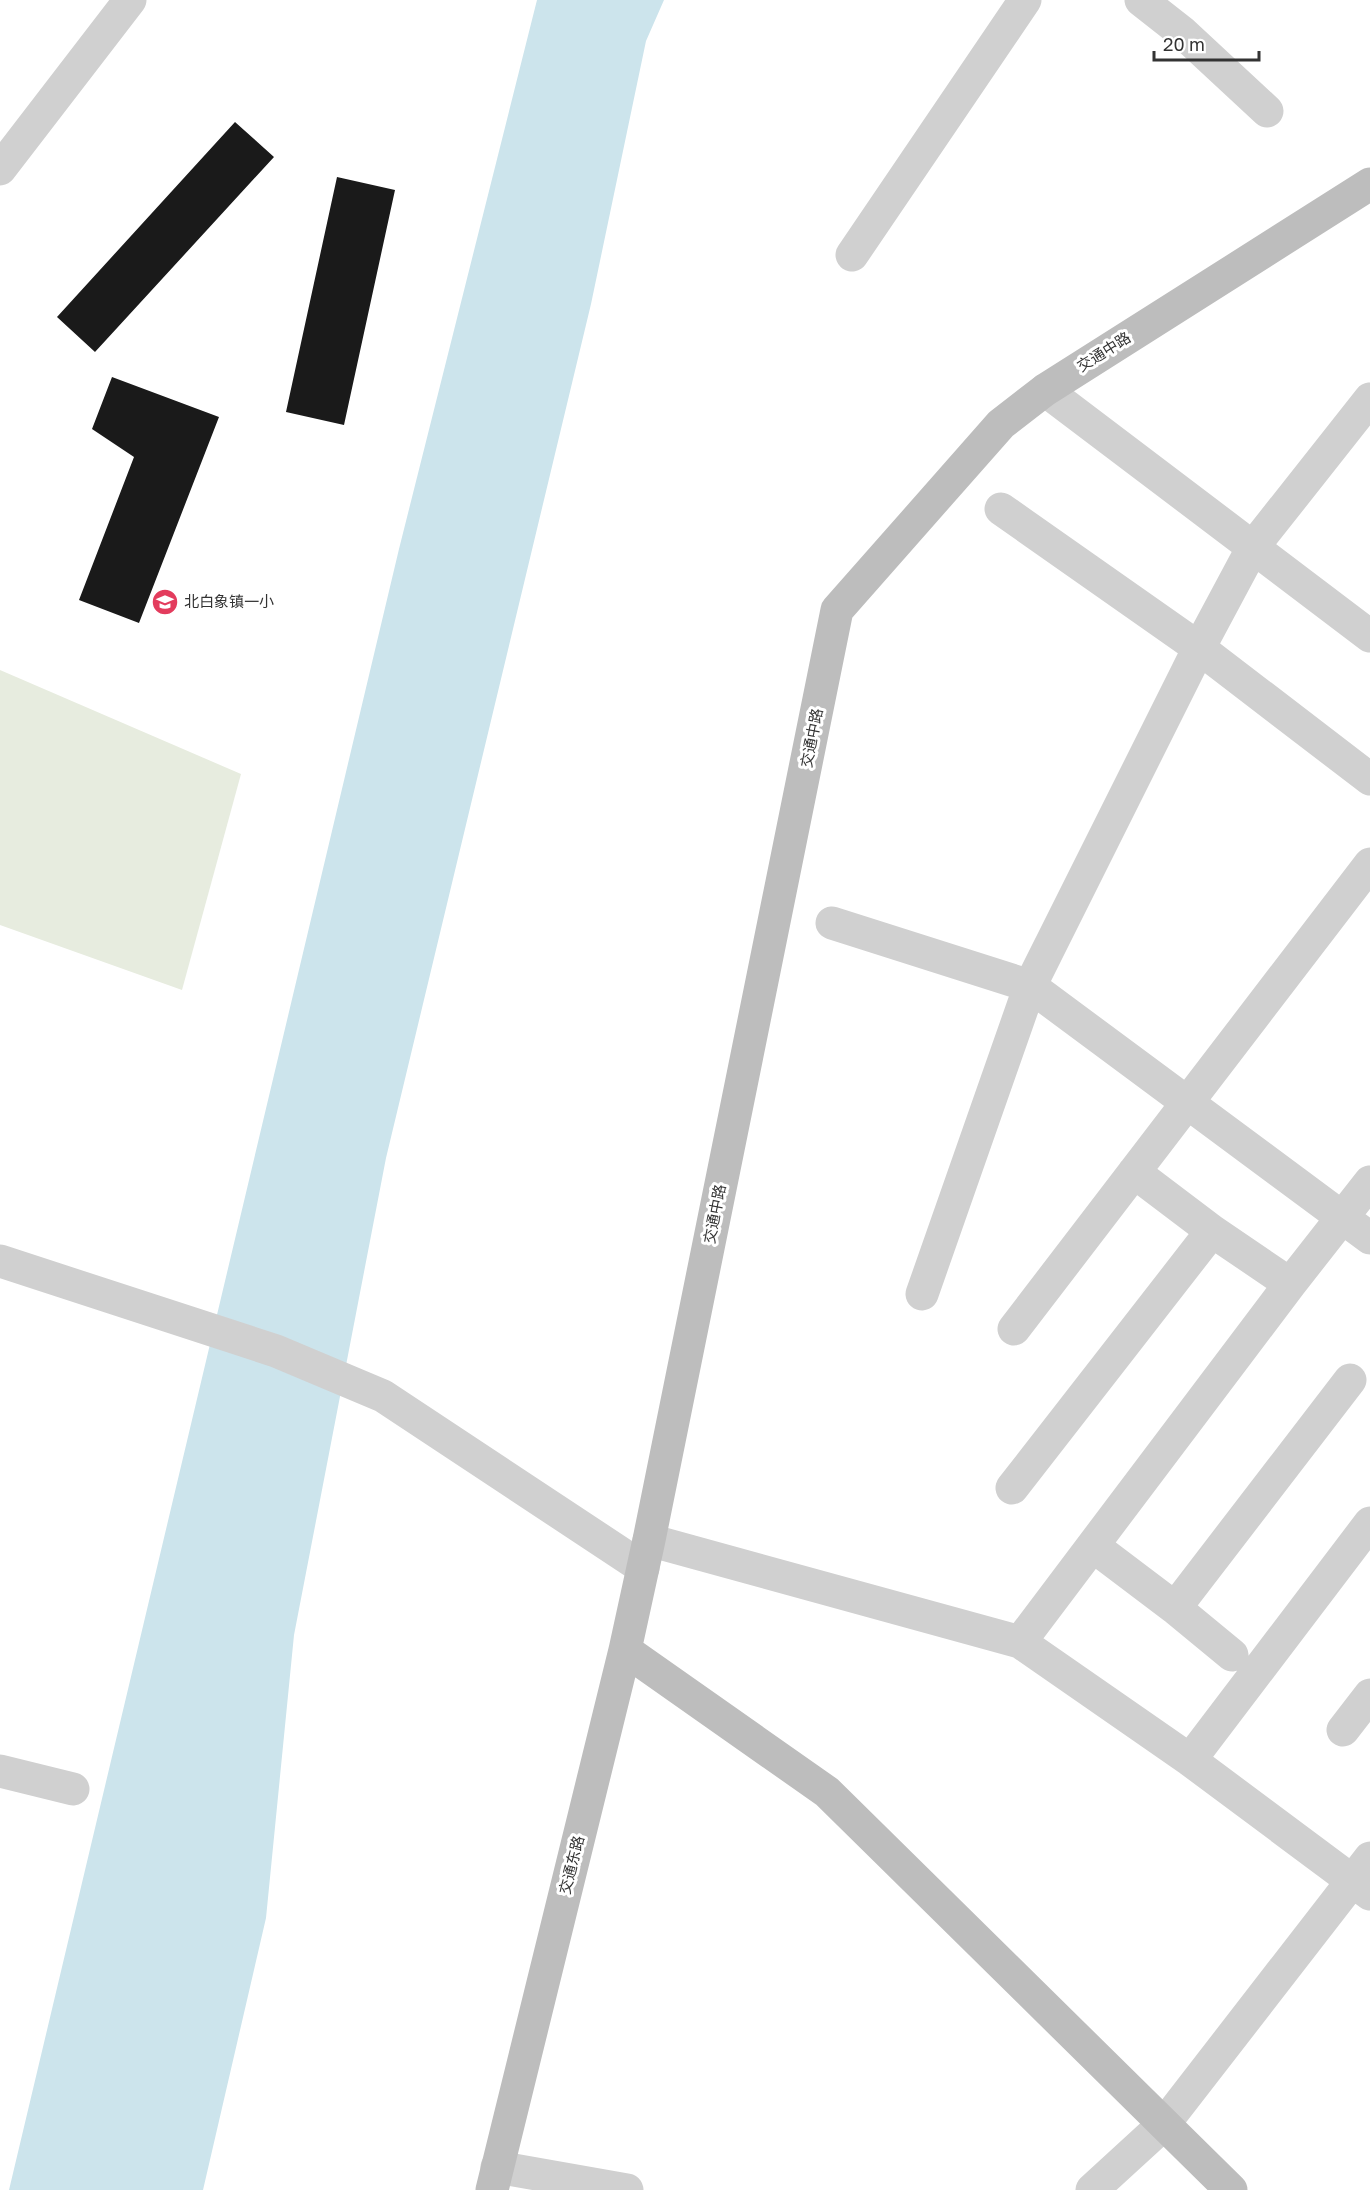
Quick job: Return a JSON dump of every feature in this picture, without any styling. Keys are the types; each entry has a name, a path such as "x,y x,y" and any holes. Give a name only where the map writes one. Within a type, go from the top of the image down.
{"street":[{"path":"0,169 130,0"},
{"path":"852,255 1024,0"},
{"path":"1141,0 1184,33 1268,111"},
{"name":"交通中路","path":"646,1554 837,610 1001,424 1045,390 1370,184"},
{"path":"1045,390 1370,636"},
{"path":"922,1294 1030,986 1199,648 1253,547 1370,399"},
{"path":"1001,509 1199,648 1370,779"},
{"path":"1014,1329 1370,864"},
{"path":"832,924 1030,986 1186,1104 1370,1238"},
{"path":"1134,1172 1212,1231 1290,1284"},
{"path":"1020,1642 1290,1284 1370,1182"},
{"path":"1012,1488 1212,1231"},
{"path":"0,1261 276,1351 383,1396 646,1554 1020,1642 1364,1878 1164,2124 1092,2190"},
{"path":"1175,1608 1350,1380"},
{"path":"1190,1760 1370,1523"},
{"path":"1093,1546 1175,1608 1232,1655"},
{"name":"交通东路","path":"495,2179 625,1650 646,1554"},
{"path":"625,1650 827,1792 1231,2190"},
{"path":"1344,1730 1370,1695"},
{"path":"0,1771 73,1789"},
{"path":"495,2179 627,2190"}],"shaded area":[{"path":"0,670 241,774 182,990 0,925"}],"water":[{"path":"537,0 664,0 646,41 591,304 386,1158 294,1635 266,1918 203,2190 9,2190 399,549"}],"building":[{"path":"235,122 274,157 95,352 57,317"},
{"path":"337,177 395,190 344,425 286,412"},
{"path":"112,377 219,417 139,623 79,600 134,457 92,429"}],"place":[{"name":"北白象镇一小","path":"165,602"}]}
